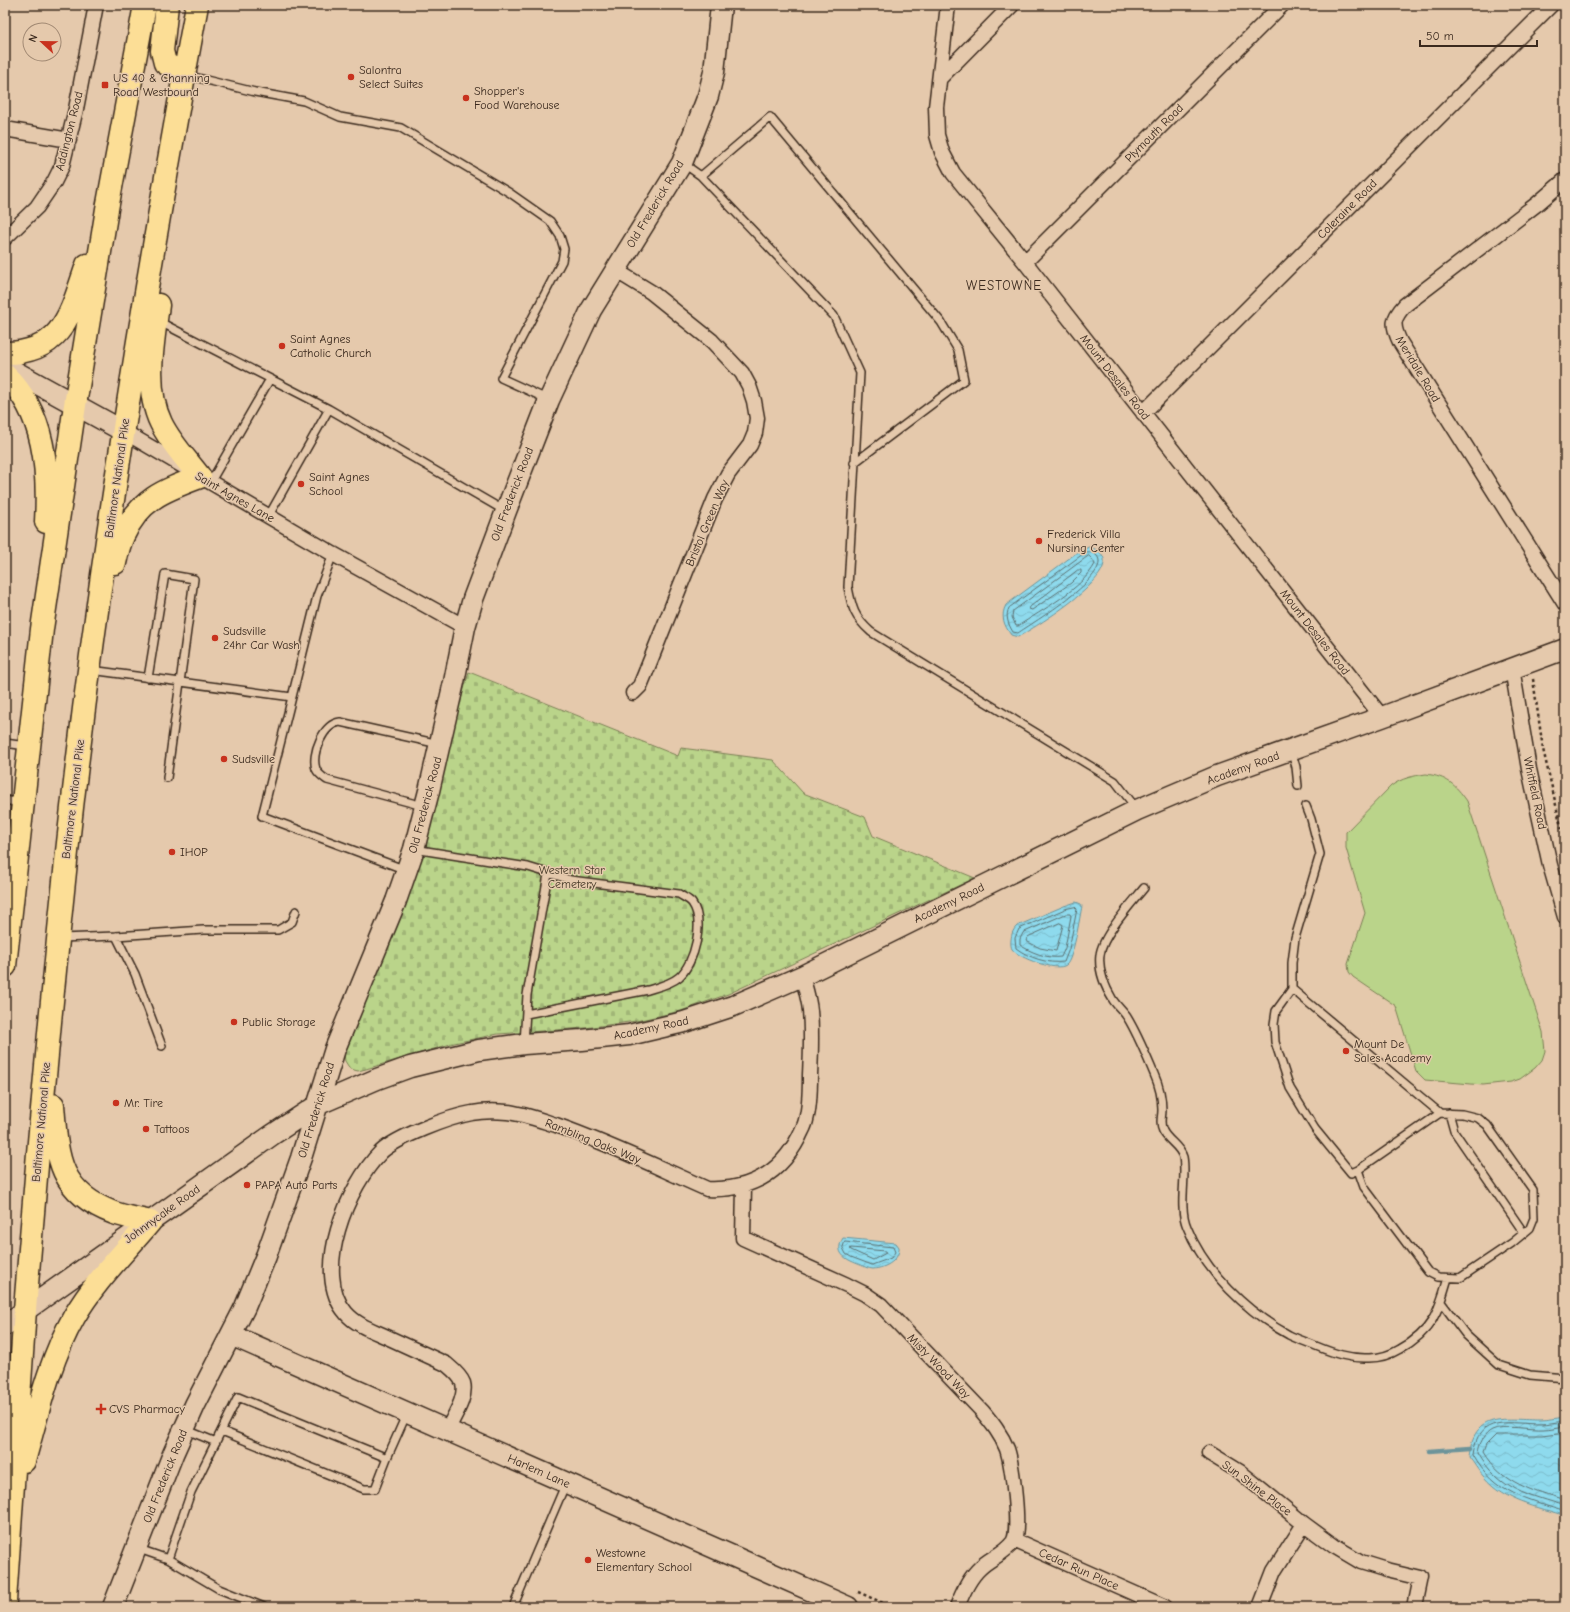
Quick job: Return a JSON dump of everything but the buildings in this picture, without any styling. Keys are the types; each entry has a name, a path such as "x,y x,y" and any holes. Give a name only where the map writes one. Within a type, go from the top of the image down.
{"main road":[{"path":"6,956 13,864 13,802 28,746 42,629 75,405 107,209 145,5"},
{"path":"167,5 162,51 165,63 184,75"},
{"name":"Baltimore National Pike","path":"5,1601 25,1311 48,1038 89,670 123,431 175,121 197,5"},
{"path":"94,637 122,537 134,515 152,498 170,488 205,480 171,439 161,422 155,405 151,384 175,121"},
{"path":"5,353 30,351 55,336 62,327 70,313 107,209"},
{"path":"5,376 12,382 26,403 37,425 43,448 46,471 47,510 42,629"},
{"path":"13,1500 50,1373 74,1317 95,1286 150,1222 116,1213 86,1199 74,1188 66,1176 59,1159 55,1134 48,1038"}],"street":[{"name":"Addington Road","path":"5,238 27,219 47,195 62,166 69,140 96,5"},
{"name":"Old Frederick Road","path":"113,1607 184,1429 246,1306 266,1256 319,1104 335,1049 396,900 414,849 425,807 465,627 473,599 506,511 549,400 591,310 682,163 708,96 714,72 721,5"},
{"name":"Mount Desales Road","path":"948,5 936,108 937,135 942,152 953,174 1025,262 1382,718"},
{"path":"940,78 1012,5"},
{"name":"Plymouth Road","path":"1025,262 1282,5"},
{"name":"Coleraine Road","path":"1143,414 1551,5"},
{"path":"5,129 69,140"},
{"name":"Meridale Road","path":"1565,180 1537,204 1405,305 1398,313 1394,322 1395,332 1400,342 1565,604"},
{"name":"Bristol Green Way","path":"615,270 651,292 728,356 742,373 749,386 754,401 757,418 755,433 750,444 728,474 718,493 640,686 633,693"},
{"name":"Saint Agnes Lane","path":"5,366 123,431 268,517 465,627"},
{"name":"Academy Road","path":"319,1104 377,1079 410,1067 479,1050 524,1044 630,1035 684,1022 733,1006 802,976 1137,810 1216,776 1382,718 1565,649"},
{"name":"Whitfield Road","path":"1512,668 1529,769 1550,865 1565,916"},
{"name":"Rambling Oaks Way","path":"447,1431 463,1395 462,1382 456,1373 446,1364 363,1326 346,1314 337,1299 332,1280 335,1243 349,1199 364,1172 382,1152 405,1137 434,1124 472,1113 508,1112 546,1122 582,1134 707,1189 724,1190 744,1186 760,1179 773,1170 788,1155 806,1122 809,1098 811,1031 810,1009 802,976"},
{"name":"Johnnycake Road","path":"5,1325 272,1135 319,1104"},
{"name":"Misty Wood Way","path":"744,1186 743,1238 847,1284 870,1297 886,1311 982,1411 996,1429 1007,1449 1012,1472 1016,1524 1014,1540"},
{"name":"Harlem Lane","path":"231,1334 447,1431 848,1607"},
{"name":"Sun Shine Place","path":"1209,1453 1240,1472 1304,1524 1334,1546 1361,1562 1421,1578 1415,1607"},
{"name":"Sun Shine Place","path":"1260,1607 1274,1571 1304,1524"},
{"path":"957,1607 970,1580 980,1568 1004,1552 1014,1540"},
{"name":"Cedar Run Place","path":"1014,1540 1165,1607"}],"lane":[{"path":"184,75 236,88 304,101 340,117 400,128 510,193 550,221 560,236 564,249 562,261 501,378 549,400"},
{"path":"702,176 770,117 941,322 958,350 964,380 854,463"},
{"path":"682,163 702,176 834,316 860,373 848,587 852,607 859,622 871,632 1115,781 1137,810"},
{"path":"156,320 329,409 506,511"},
{"path":"205,480 270,379"},
{"path":"268,517 329,409"},
{"path":"333,554 317,596 262,816 406,870"},
{"path":"148,678 165,574 194,579 167,778"},
{"path":"89,670 292,698"},
{"path":"425,807 327,780 316,770 316,753 320,738 327,727 333,723 340,722 440,744"},
{"path":"5,743 28,746"},
{"path":"1291,750 1296,767 1298,786"},
{"path":"1306,806 1320,854 1295,938 1292,963 1292,989 1276,1011 1274,1024 1275,1042 1290,1088 1315,1129 1351,1173 1358,1170 1440,1113"},
{"path":"414,849 528,867 571,880 679,894 691,902 697,916 698,934 686,969 678,978 664,985 648,990 526,1014"},
{"path":"524,1044 527,995 548,874"},
{"path":"1144,888 1123,913 1105,941 1100,954 1100,968 1104,985 1114,1001 1127,1016 1155,1076 1161,1097 1162,1112 1160,1123 1164,1133 1176,1145 1182,1156 1183,1208 1186,1226 1215,1274 1237,1298 1261,1317 1290,1335 1343,1356 1358,1358 1377,1358 1391,1354 1410,1344 1422,1334 1434,1318 1441,1302 1448,1278"},
{"path":"58,938 203,930 278,930 292,922 296,911"},
{"path":"116,936 135,974 162,1046"},
{"path":"1292,989 1440,1113 1462,1114 1478,1118 1487,1125 1533,1190 1534,1218 1530,1228 1512,1244 1460,1278 1438,1277 1428,1272 1364,1187 1358,1170"},
{"path":"1449,1114 1454,1131 1524,1233"},
{"path":"1441,1302 1466,1335 1499,1364 1530,1375 1565,1378"},
{"path":"168,1559 191,1492 238,1397 387,1458"},
{"path":"222,1431 364,1489 375,1489 407,1413"},
{"path":"184,1429 216,1442"},
{"path":"513,1607 566,1483"},
{"path":"136,1548 168,1559 219,1589 264,1607"}],"path":[{"path":"1534,675 1533,680 1543,749 1565,844"}],"green space":[{"name":"Western Star Cemetery","path":"469,672 678,756 681,748 773,760 803,793 865,817 873,836 975,878 728,994 681,1011 636,1021 585,1028 498,1034 454,1043 358,1071 350,1069 345,1061 344,1054 449,741"},
{"path":"1426,774 1440,777 1450,782 1467,801 1543,1032 1545,1051 1542,1060 1535,1068 1520,1079 1511,1082 1483,1085 1425,1080 1416,1071 1396,1006 1353,977 1349,972 1348,964 1365,913 1346,848 1346,832 1391,786 1399,781"}],"water":[{"path":"1089,547 1102,555 1103,567 1095,580 1080,595 1062,609 1018,637 1011,635 1006,628 1003,617 1006,605 1079,551"},
{"path":"1076,902 1082,906 1074,947 1069,962 1066,965 1055,967 1038,963 1016,953 1012,949 1012,936 1017,926"},
{"path":"843,1238 896,1243 899,1247 899,1252 895,1259 887,1265 873,1269 849,1260 842,1255 840,1248"},
{"path":"1565,1417 1565,1516 1532,1506 1511,1498 1501,1492 1482,1475 1469,1457 1472,1442 1477,1431 1484,1425 1493,1421 1504,1419 1543,1420"}],"waterway":[{"path":"1429,1451 1470,1448"}],"place":[{"name":"Salontra Select Suites","path":"351,77"},
{"name":"US 40 & Channing Road Westbound","path":"105,85"},
{"name":"Shopper's Food Warehouse","path":"466,98"},
{"name":"Saint Agnes Catholic Church","path":"282,346"},
{"name":"Saint Agnes School","path":"301,484"},
{"name":"Frederick Villa Nursing Center","path":"1039,541"},
{"name":"Sudsville 24hr Car Wash","path":"215,638"},
{"name":"Sudsville","path":"224,759"},
{"name":"IHOP","path":"172,852"},
{"name":"Public Storage","path":"234,1022"},
{"name":"Mount De Sales Academy","path":"1346,1051"},
{"name":"Mr. Tire","path":"116,1103"},
{"name":"Tattoos","path":"146,1129"},
{"name":"PAPA Auto Parts","path":"247,1185"},
{"name":"CVS Pharmacy","path":"101,1409"},
{"name":"Westowne Elementary School","path":"588,1560"}],"district":[{"name":"WESTOWNE","path":"1004,285"}]}
